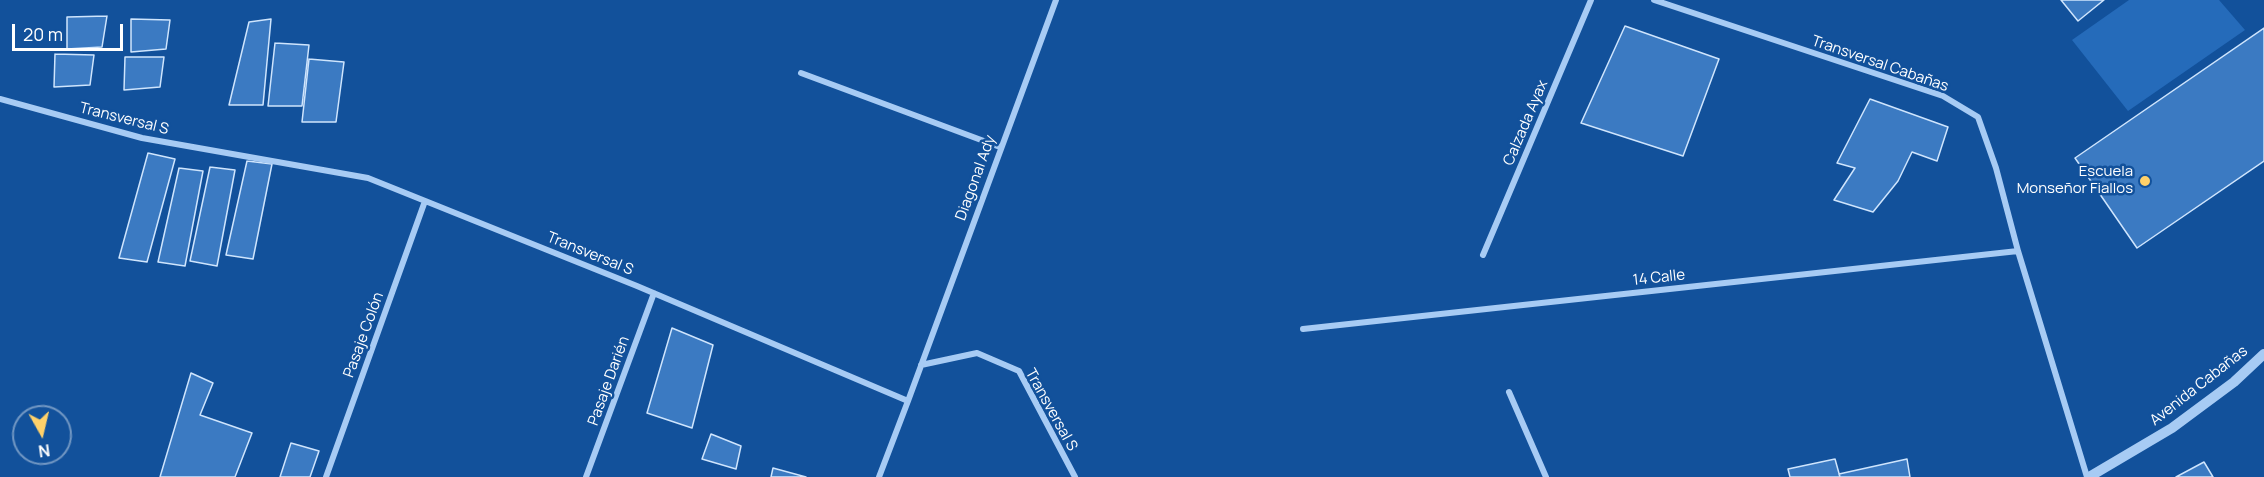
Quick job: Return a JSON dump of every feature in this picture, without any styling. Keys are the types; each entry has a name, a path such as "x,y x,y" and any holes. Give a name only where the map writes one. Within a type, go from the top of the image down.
{"street":[{"name":"Diagonal Ady","path":"921,365 1056,0"},
{"name":"Calzada Ayax","path":"1483,255 1590,0"},
{"name":"Transversal Cabañas","path":"1654,0 1943,96 1978,117 1996,168 2018,251 2088,477"},
{"path":"801,73 1000,147"},
{"name":"Transversal S","path":"0,99 142,138 368,178 654,293 908,401"},
{"name":"Pasaje Colón","path":"326,477 425,201"},
{"name":"14 Calle","path":"1303,329 2018,251"},
{"name":"Pasaje Darién","path":"586,477 654,293"},
{"name":"Transversal S","path":"921,365 977,353 1019,371 1075,477"},
{"name":"Avenida Cabañas","path":"2088,477 2172,428 2234,382 2264,354"},
{"path":"879,477 921,365"},
{"path":"1509,392 1546,477"}],"shaded area":[{"path":"2129,0 2219,0 2245,30 2128,111 2072,40"}],"building":[{"path":"2061,0 2104,0 2078,21"},
{"path":"107,16 102,47 67,49 67,17"},
{"path":"131,19 170,20 166,49 131,52"},
{"path":"271,19 263,105 229,105 249,22"},
{"path":"1625,26 1719,59 1683,156 1581,123"},
{"path":"2264,28 2264,161 2137,248 2075,158"},
{"path":"275,43 309,45 302,106 268,106"},
{"path":"55,54 94,55 90,85 54,87"},
{"path":"125,57 164,57 160,87 124,90"},
{"path":"309,59 344,62 336,122 302,122"},
{"path":"1870,99 1948,127 1937,161 1912,152 1898,181 1873,212 1834,200 1855,168 1837,163"},
{"path":"148,153 175,159 147,262 119,258"},
{"path":"247,161 272,164 253,259 226,255"},
{"path":"210,167 235,170 217,266 190,261"},
{"path":"179,168 203,171 185,266 158,262"},
{"path":"672,328 713,345 692,428 647,413"},
{"path":"191,373 213,383 200,415 252,433 235,477 160,477"},
{"path":"711,434 741,446 736,469 702,459"},
{"path":"291,443 319,451 310,477 280,477"},
{"path":"1835,459 1840,477 1790,477 1788,469"},
{"path":"1907,459 1910,477 1840,477 1839,474"},
{"path":"2204,462 2213,477 2176,477"},
{"path":"773,468 806,477 771,477"}],"place":[{"name":"Escuela Monseñor Fiallos","path":"2145,181"}]}
